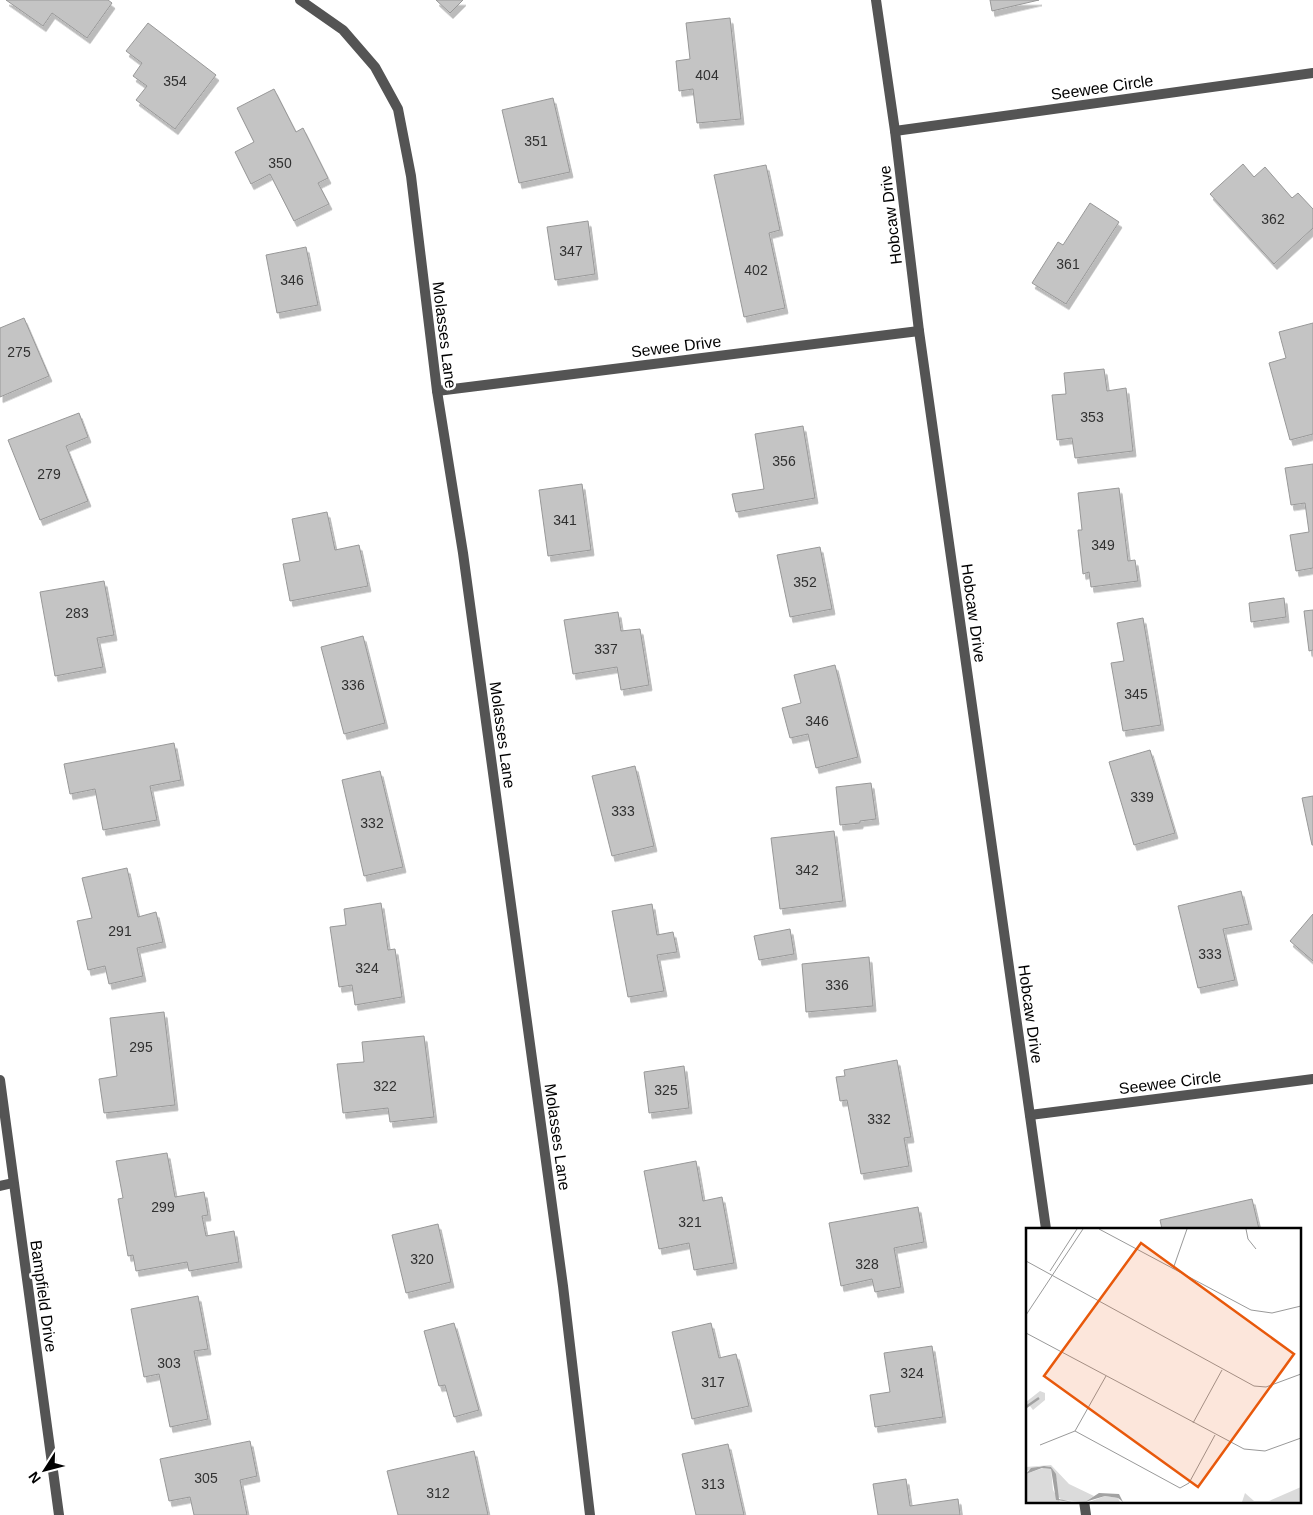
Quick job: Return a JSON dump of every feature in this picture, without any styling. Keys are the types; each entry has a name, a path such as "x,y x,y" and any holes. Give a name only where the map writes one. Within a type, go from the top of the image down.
{"street":[{"name":"Molasses Lane","path":"300,0 343,30 375,67 398,108 411,176 437,390 463,553 559,1256 590,1515"},
{"name":"Hobcaw Drive","path":"876,0 895,131 919,331 1046,1228"},
{"name":"Seewee Circle","path":"895,131 1313,73"},
{"name":"Sewee Drive","path":"437,390 919,331"},
{"name":"Seewee Circle","path":"1030,1115 1313,1079"},
{"name":"Bampfield Drive","path":"0,1080 59,1515"},
{"path":"0,1186 13,1182"},
{"path":"1084,1502 1086,1515"}],"building":[{"path":"6,0 108,0 112,3 87,38 52,13 43,26"},
{"path":"436,0 463,0 450,13"},
{"path":"990,0 1039,0 992,11"},
{"path":"730,18 741,119 697,123 693,89 679,91 676,61 690,59 686,23"},
{"path":"148,23 216,75 175,129 136,100 147,86 133,76 142,63 126,51"},
{"path":"274,89 296,132 303,128 328,178 318,183 329,204 294,221 270,174 251,184 235,152 254,142 237,108"},
{"path":"553,98 570,172 519,183 502,110"},
{"path":"1243,164 1254,177 1265,167 1292,198 1298,193 1313,209 1313,228 1274,264 1210,194"},
{"path":"766,165 780,230 769,233 785,308 744,317 714,175"},
{"path":"1090,203 1119,222 1066,304 1032,283 1058,242 1063,245"},
{"path":"588,221 595,274 555,280 547,227"},
{"path":"306,247 318,305 277,313 266,255"},
{"path":"24,318 49,376 0,397 0,328"},
{"path":"1313,323 1313,434 1290,440 1269,363 1286,358 1279,332"},
{"path":"1104,369 1107,391 1126,388 1133,451 1075,458 1072,438 1057,440 1052,395 1066,394 1064,373"},
{"path":"79,413 88,437 66,446 88,501 40,520 8,440"},
{"path":"803,426 815,498 736,512 732,494 764,489 755,434"},
{"path":"1313,464 1313,568 1296,571 1290,535 1309,532 1305,503 1291,505 1285,468"},
{"path":"582,484 591,550 548,556 539,490"},
{"path":"1119,488 1128,561 1135,560 1138,581 1091,587 1089,572 1083,574 1078,530 1082,530 1078,493"},
{"path":"327,512 335,550 359,545 368,586 290,601 283,564 300,561 292,519"},
{"path":"820,547 832,609 790,617 777,555"},
{"path":"104,581 114,635 97,638 103,667 55,676 40,592"},
{"path":"1284,598 1286,617 1251,622 1249,603"},
{"path":"1313,610 1313,650 1309,651 1304,611"},
{"path":"618,612 621,631 640,629 649,685 621,690 617,667 573,674 564,620"},
{"path":"1143,618 1161,725 1123,731 1111,663 1124,661 1117,623"},
{"path":"363,636 385,723 344,734 321,647"},
{"path":"835,665 858,757 816,768 808,734 790,738 782,708 801,703 794,675"},
{"path":"174,743 181,780 150,786 157,820 103,830 95,789 70,794 64,764"},
{"path":"1150,750 1175,833 1134,845 1109,762"},
{"path":"635,766 654,846 612,856 592,776"},
{"path":"380,771 403,867 364,876 342,780"},
{"path":"871,783 876,819 840,825 836,787"},
{"path":"1313,796 1313,845 1312,845 1302,798"},
{"path":"834,831 843,901 780,909 771,838"},
{"path":"127,868 138,917 156,912 163,942 137,948 143,976 109,984 105,966 88,970 77,921 92,918 82,878"},
{"path":"1241,891 1249,924 1223,929 1235,980 1198,988 1178,906"},
{"path":"381,903 388,950 395,949 402,997 355,1005 352,985 339,987 330,927 346,925 344,909"},
{"path":"652,904 657,935 673,932 677,952 657,955 664,991 628,997 612,911"},
{"path":"1313,914 1313,961 1290,941"},
{"path":"790,929 794,954 759,960 754,936"},
{"path":"869,957 873,1006 806,1012 802,964"},
{"path":"164,1012 175,1105 104,1113 99,1079 117,1076 110,1018"},
{"path":"424,1036 434,1117 390,1122 388,1108 343,1113 337,1064 364,1062 362,1042"},
{"path":"897,1060 911,1137 904,1138 909,1166 861,1174 847,1100 840,1101 836,1077 845,1076 844,1070"},
{"path":"684,1066 689,1108 649,1113 644,1072"},
{"path":"167,1153 175,1197 204,1192 208,1215 202,1216 206,1236 234,1231 239,1262 189,1271 187,1262 136,1271 133,1255 128,1256 118,1199 123,1198 116,1161"},
{"path":"696,1161 703,1201 722,1197 734,1263 694,1270 689,1243 659,1249 644,1171"},
{"path":"1252,1199 1259,1228 1162,1228 1160,1220"},
{"path":"918,1207 924,1242 894,1248 901,1287 875,1292 872,1279 841,1286 829,1223"},
{"path":"438,1224 451,1282 406,1293 392,1235"},
{"path":"198,1296 208,1349 194,1351 208,1419 170,1427 159,1374 144,1377 131,1309"},
{"path":"454,1323 479,1410 454,1417 445,1385 439,1386 424,1331"},
{"path":"711,1323 719,1358 736,1354 749,1406 692,1419 672,1332"},
{"path":"932,1346 943,1417 875,1427 870,1395 890,1392 884,1353"},
{"path":"250,1441 257,1476 240,1480 247,1515 194,1515 190,1497 169,1501 160,1459"},
{"path":"728,1444 744,1515 696,1515 682,1454"},
{"path":"474,1451 488,1515 398,1515 387,1471"},
{"path":"906,1479 910,1506 958,1499 960,1515 878,1515 873,1484"}]}
